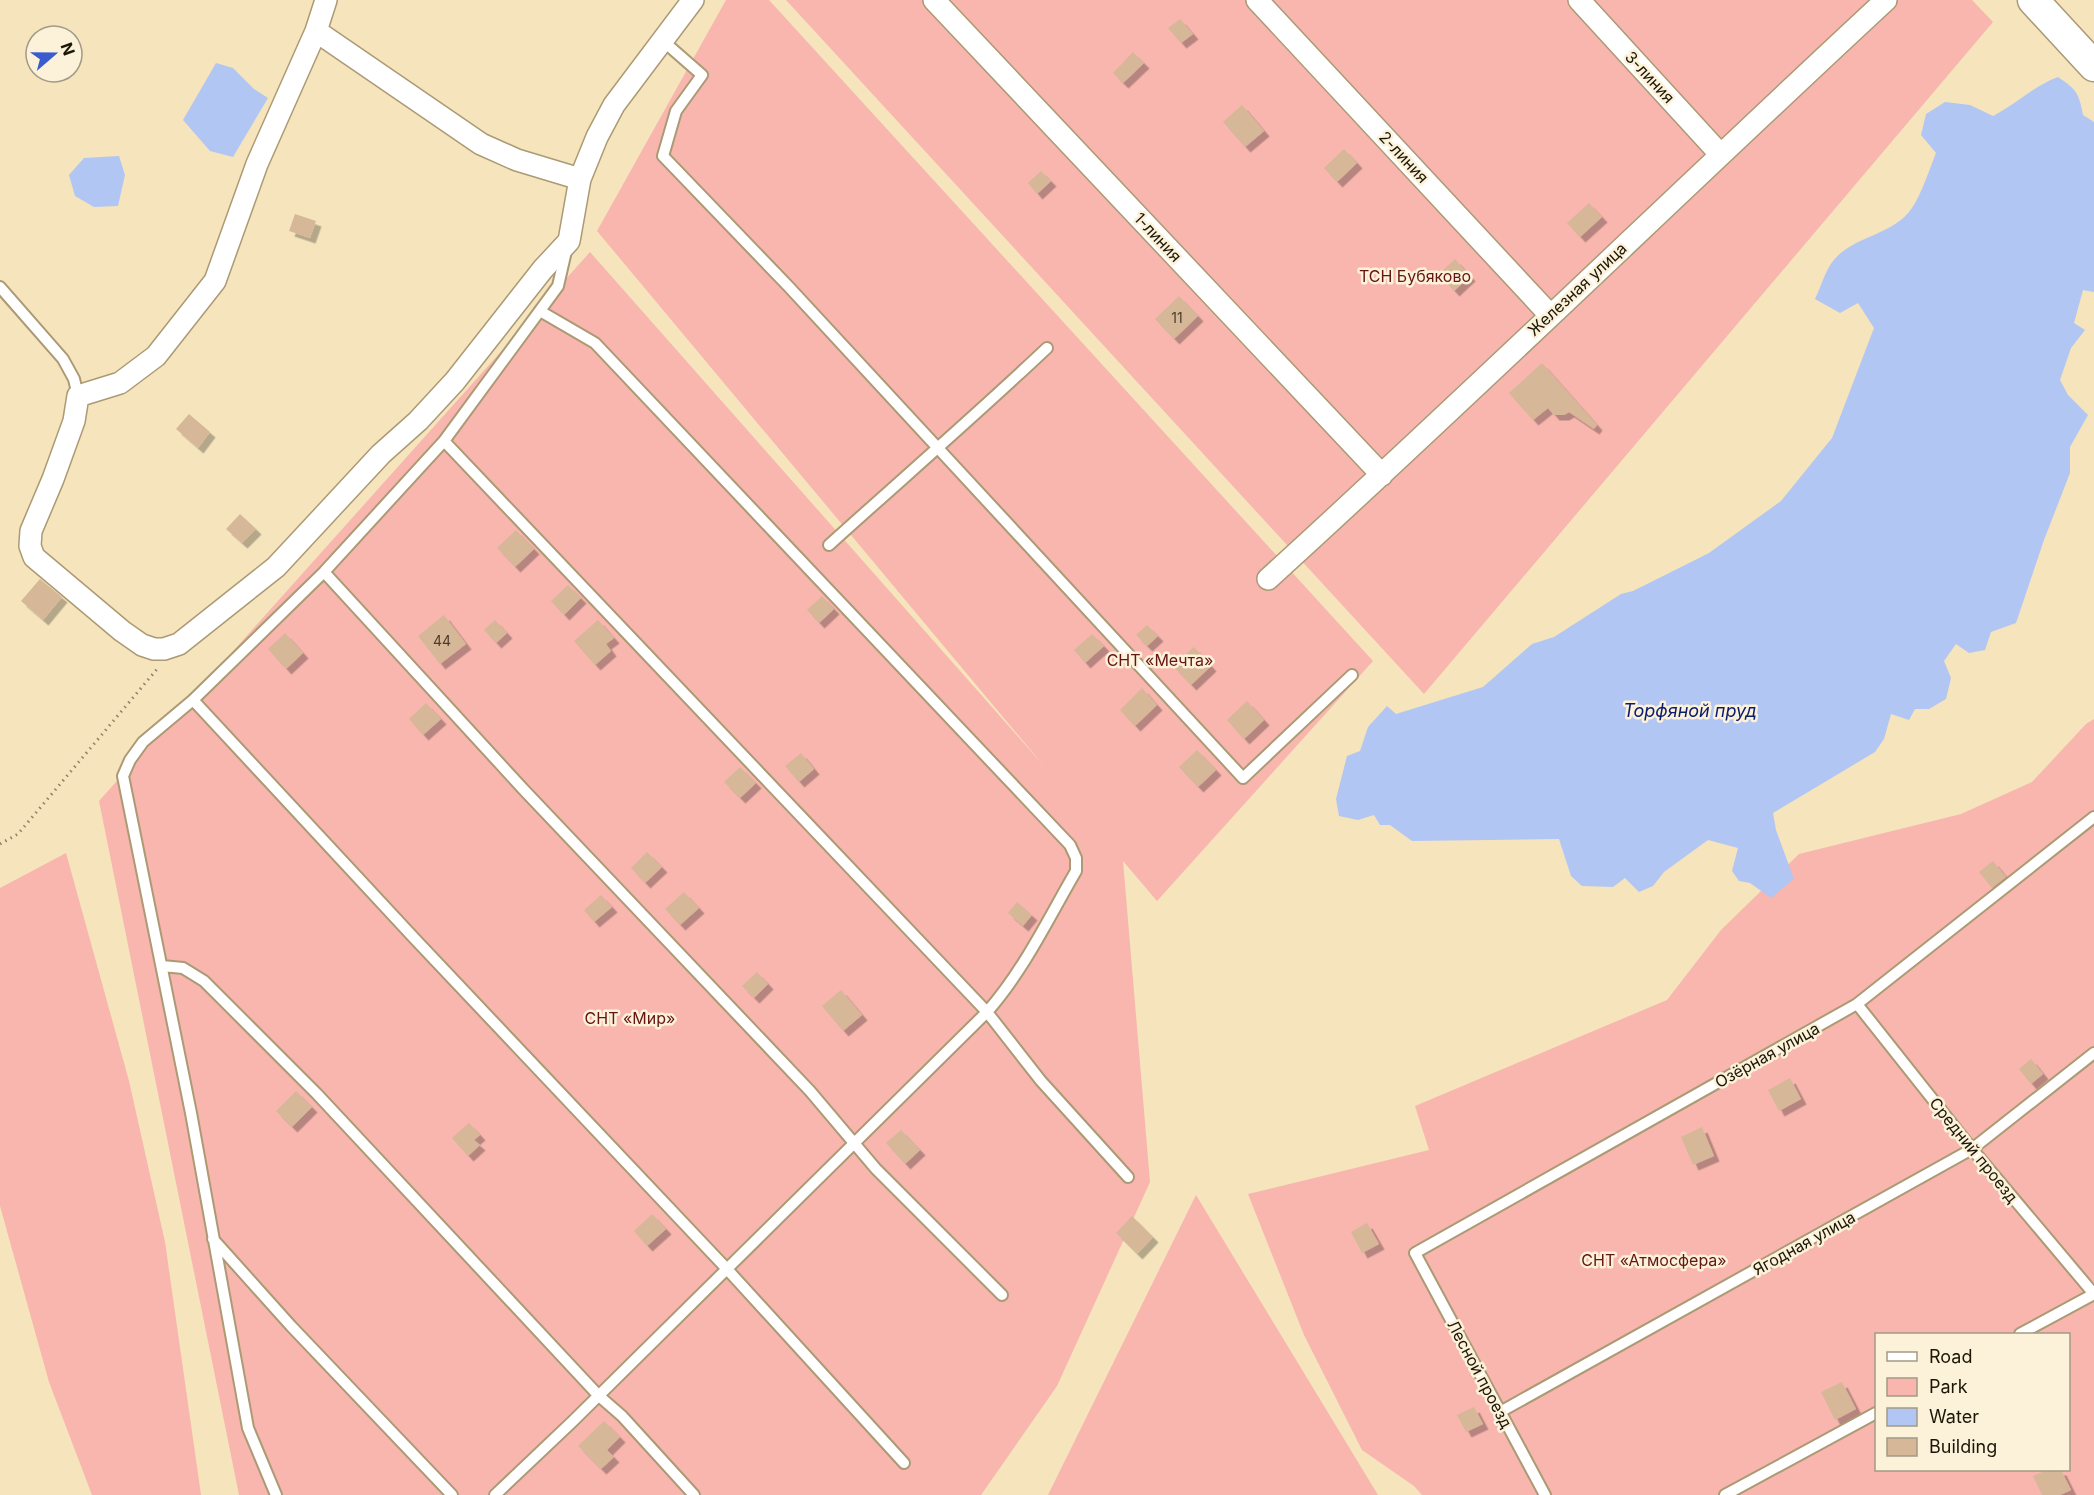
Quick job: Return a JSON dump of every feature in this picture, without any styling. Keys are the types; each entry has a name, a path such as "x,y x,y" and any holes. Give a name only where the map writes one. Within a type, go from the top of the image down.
{"street":[{"path":"326,0 316,31 257,164 215,282 156,356 120,383 78,396 74,421 31,531 30,546 34,557 122,631 142,645 154,649 164,649 179,644 276,567 381,454 418,421 455,381 543,269 568,241 580,179 597,137 614,105 693,0"},
{"name":"1-линия","path":"934,0 1383,475"},
{"name":"2-линия","path":"1257,0 1550,315"},
{"name":"3-линия","path":"1579,0 1720,154"},
{"name":"Железная улица","path":"1268,579 1383,475 1720,154 1886,0"},
{"path":"2033,0 2094,66"},
{"path":"316,31 481,144 517,160 580,179"}],"lane":[{"path":"662,40 702,75 676,111 663,156 789,287 1243,778 1352,675"},
{"path":"276,1495 248,1428 191,1113 123,776 142,742 194,700 324,572 444,441 558,286 568,241"},
{"path":"0,287 63,359 74,379 78,396"},
{"path":"495,1495 987,1012 1008,989 1076,871 1076,858 1070,845 596,343 540,311"},
{"path":"829,545 936,448 966,424 1047,348"},
{"path":"444,441 987,1012 1041,1081 1128,1177"},
{"path":"324,572 524,790 810,1091 876,1169 1002,1295"},
{"path":"194,700 422,947 726,1268 903,1463"},
{"name":"Озёрная улица","path":"1415,1253 1857,1004 2094,817"},
{"path":"162,966 183,968 204,981 317,1094 598,1396 622,1416 694,1495"},
{"name":"Средний проезд","path":"1857,1004 1972,1149 2094,1294"},
{"name":"Ягодная улица","path":"1500,1412 1972,1149 2094,1053"},
{"path":"213,1238 291,1326 452,1495"},
{"name":"Лесной проезд","path":"1415,1253 1545,1495"},
{"path":"2024,1333 2094,1294"},
{"path":"1725,1495 1875,1414"}],"path":[{"path":"0,844 18,834 179,644"}],"green space":[{"name":"СНТ «Мир»","path":"726,0 769,0 1373,661 1157,901 1123,861 1150,1182 1057,1386 981,1495 239,1495 99,801 590,252 1044,766 597,231"},
{"name":"ТСН Бубяково","path":"786,0 1972,0 1993,22 1424,694"},
{"name":"СНТ «Атмосфера»","path":"2094,719 2094,1495 1422,1495 1414,1486 1362,1450 1304,1335 1248,1194 1429,1150 1415,1106 1667,1000 1721,930 1799,854 1961,814 2032,782 2086,724"},
{"path":"66,853 129,1081 165,1242 201,1495 92,1495 49,1382 0,1206 0,888"},
{"path":"1196,1195 1378,1495 1048,1495"}],"water":[{"path":"216,63 233,68 254,89 268,98 233,157 210,151 183,120"},
{"name":"Торфяной пруд","path":"2058,77 2073,88 2080,101 2083,115 2094,122 2094,292 2083,290 2074,323 2085,330 2071,348 2060,380 2068,395 2088,415 2070,447 2070,473 2016,623 1991,632 1985,650 1969,653 1956,644 1944,661 1951,678 1946,699 1929,709 1915,709 1909,720 1891,714 1884,739 1875,752 1773,813 1776,830 1794,879 1771,898 1750,883 1739,881 1732,871 1738,848 1708,840 1664,872 1653,886 1639,892 1625,878 1613,887 1582,886 1571,876 1559,839 1412,841 1390,825 1380,825 1374,815 1358,820 1339,816 1336,799 1347,756 1360,751 1368,727 1387,706 1396,714 1483,687 1532,644 1554,637 1621,594 1633,591 1709,553 1781,501 1832,438 1874,328 1858,303 1840,313 1815,299 1830,265 1842,252 1895,224 1916,202 1936,153 1921,135 1926,114 1945,102 1970,105 1993,116 2041,85"},
{"path":"119,156 125,175 118,206 94,207 75,196 69,175 84,158"}],"building":[{"path":"1180,19 1193,34 1181,43 1168,28"},
{"path":"1133,52 1144,63 1123,83 1113,73"},
{"path":"1242,105 1264,131 1245,147 1223,122"},
{"path":"1344,149 1357,163 1337,182 1324,168"},
{"path":"1041,171 1051,181 1037,194 1028,183"},
{"path":"1589,203 1602,217 1580,237 1567,223"},
{"path":"295,214 316,221 310,238 289,231"},
{"path":"1455,259 1470,276 1454,291 1439,274"},
{"path":"1179,296 1198,316 1174,339 1155,319"},
{"path":"1542,363 1597,425 1594,429 1569,412 1564,415 1554,415 1548,408 1533,420 1509,393"},
{"path":"189,414 210,432 198,448 176,429"},
{"path":"240,514 256,529 242,543 226,529"},
{"path":"516,530 534,549 515,567 497,548"},
{"path":"40,579 62,597 43,620 21,601"},
{"path":"568,585 581,598 564,615 551,601"},
{"path":"822,596 834,609 819,623 807,610"},
{"path":"444,615 466,644 440,664 418,636"},
{"path":"495,620 507,633 496,643 484,630"},
{"path":"598,620 614,638 606,644 611,651 595,665 574,641"},
{"path":"1147,625 1158,636 1147,646 1136,635"},
{"path":"285,633 303,653 286,669 268,649"},
{"path":"1092,634 1104,646 1085,663 1074,650"},
{"path":"1194,647 1211,666 1191,685 1173,666"},
{"path":"1142,688 1157,705 1135,726 1120,710"},
{"path":"1247,701 1264,720 1244,739 1227,720"},
{"path":"426,703 441,719 423,735 409,719"},
{"path":"1197,750 1216,770 1198,787 1179,767"},
{"path":"801,753 814,769 799,782 785,766"},
{"path":"740,767 756,783 740,798 724,782"},
{"path":"647,852 662,867 645,883 631,868"},
{"path":"1993,861 2006,877 1992,888 1979,872"},
{"path":"684,892 699,908 680,925 665,909"},
{"path":"601,895 612,907 594,922 584,910"},
{"path":"1017,902 1032,915 1023,926 1008,913"},
{"path":"757,972 768,984 754,998 742,986"},
{"path":"841,990 862,1015 843,1031 822,1006"},
{"path":"2031,1059 2043,1074 2031,1084 2019,1069"},
{"path":"1790,1078 1801,1099 1779,1111 1768,1090"},
{"path":"296,1091 312,1107 292,1127 276,1111"},
{"path":"469,1123 480,1135 474,1140 480,1145 468,1156 452,1138"},
{"path":"1702,1127 1714,1156 1693,1165 1681,1137"},
{"path":"901,1130 920,1150 905,1164 886,1143"},
{"path":"652,1214 666,1229 647,1246 634,1231"},
{"path":"1132,1216 1153,1237 1137,1254 1116,1233"},
{"path":"1367,1223 1379,1244 1362,1253 1351,1232"},
{"path":"1842,1382 1856,1409 1835,1420 1821,1392"},
{"path":"1474,1407 1483,1424 1466,1432 1457,1415"},
{"path":"604,1421 620,1437 607,1450 614,1457 601,1469 578,1446"},
{"path":"2045,1471 2062,1471 2071,1490 2060,1495 2042,1495 2033,1476"}],"park label":[{"name":"СНТ «Мечта»","path":"1160,660"}]}
